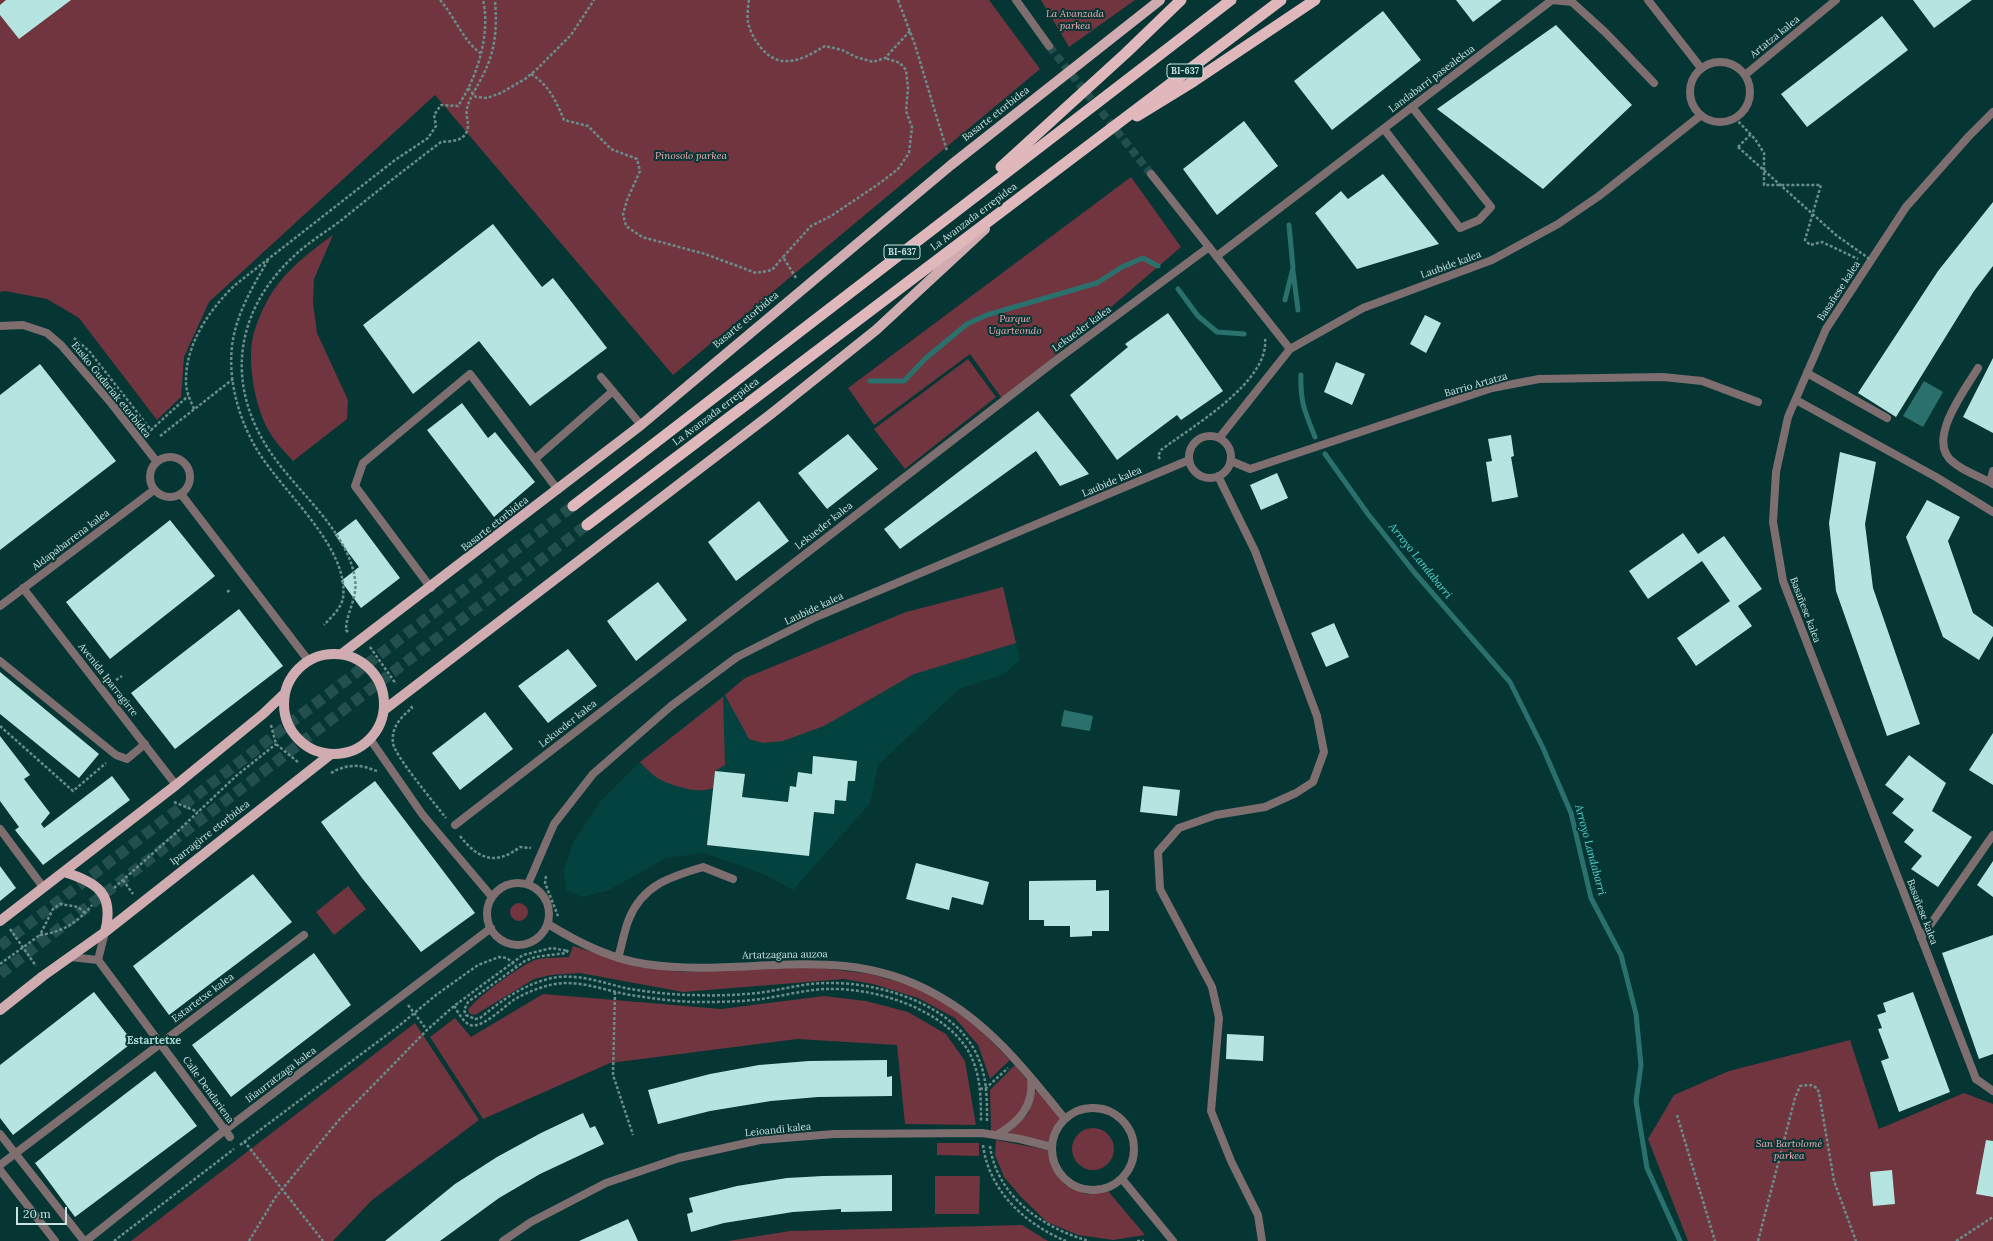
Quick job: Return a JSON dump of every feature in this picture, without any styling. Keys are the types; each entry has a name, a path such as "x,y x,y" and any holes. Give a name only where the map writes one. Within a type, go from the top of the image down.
{"highway":[{"path":"950,215 1126,53 1181,0"},
{"name":"La Avanzada errepidea","path":"573,506 1231,0"},
{"name":"La Avanzada errepidea","path":"587,525 1281,0"},
{"path":"1090,144 1194,81 1315,0"}],"main road":[{"name":"Basarte etorbidea","path":"343,654 431,588 641,425 951,165 1160,0"},
{"path":"384,710 771,414 876,330 1020,196"},
{"path":"325,653 343,654 360,660 374,673 382,689 384,710 380,724 370,739 354,750 342,754 318,752 302,743 290,729 284,712 284,694 292,674 308,660 325,653"},
{"path":"1,920 176,785 263,714 284,694"},
{"name":"Iparragirre etorbidea","path":"70,957 331,754"},
{"path":"64,872 83,878 92,883 100,891 108,911 104,932"},
{"path":"0,1010 70,957"}],"street":[{"path":"1016,0 1049,46"},
{"name":"Landabarri pasealekua","path":"1217,256 1552,0 1572,2 1605,32 1654,83"},
{"path":"1648,0 1701,68"},
{"name":"Artatza kalea","path":"1745,75 1836,0"},
{"path":"1724,62 1732,64 1745,75 1749,84 1750,94 1748,103 1743,112 1727,122 1717,123 1708,121 1700,116 1690,100 1689,91 1691,82 1701,68 1708,64 1724,62"},
{"path":"1384,128 1460,228 1479,220 1491,207 1412,107"},
{"name":"Basañese kalea","path":"1993,112 1969,136 1906,207 1826,329 1788,417 1776,472 1773,522 1783,581 1921,938 1976,1079 1993,1091"},
{"name":"Laubide kalea","path":"1220,437 1290,349 1363,308 1492,260 1558,224 1599,196 1700,116"},
{"path":"1151,174 1290,349"},
{"name":"Lekueder kalea","path":"453,825 1049,365 1209,247"},
{"name":"Eusko Gudariak etorbidea","path":"0,326 22,325 47,333 61,345 112,403 157,462"},
{"path":"1978,368 1949,416 1942,439 1944,453 1952,462 1991,483 1993,471"},
{"path":"1807,373 1887,418"},
{"path":"431,588 355,486 363,463 470,374 558,490"},
{"path":"601,377 641,425"},
{"name":"Barrio Artatza","path":"1231,461 1250,469 1492,388 1539,379 1663,377 1702,381 1758,402"},
{"path":"534,459 613,391"},
{"path":"1796,400 1936,476 1993,512"},
{"path":"1207,436 1220,437 1229,447 1231,461 1229,467 1218,476 1212,478 1200,475 1191,466 1190,460 1192,447 1195,441 1207,436"},
{"path":"169,457 181,460 186,465 190,477 189,484 181,494 170,498 158,494 154,490 150,478 150,472 157,462 169,457"},
{"name":"Laubide kalea","path":"528,884 540,853 554,824 593,774 671,706 737,657 816,617 1190,460"},
{"path":"1218,476 1255,552 1317,716 1324,752 1313,782 1296,793 1265,807 1216,815 1179,828 1158,852 1160,888 1212,987 1219,1018 1211,1111 1231,1161 1258,1215 1262,1241"},
{"name":"Aldapabarrena kalea","path":"0,606 154,490"},
{"path":"181,494 308,660"},
{"name":"Avenida Iparragirre","path":"23,588 176,785"},
{"path":"0,661 116,755 127,760 145,744"},
{"path":"370,739 427,819 492,897"},
{"path":"0,829 43,887"},
{"path":"1921,938 1993,835"},
{"path":"618,958 629,919 644,894 668,878 703,867 733,879"},
{"path":"518,882 528,884 537,888 544,895 550,914 548,924 543,933 535,940 526,944 515,945 505,942 490,928 487,918 488,907 492,897 499,889 508,884 518,882"},
{"name":"Artatzagana auzoa","path":"548,924 576,941 618,958 643,964 698,968 813,963 853,966 910,982 947,1000 977,1022 997,1040 1065,1119"},
{"name":"Iñaurratzaga kalea","path":"85,1241 228,1134 490,928"},
{"path":"70,957 98,960 104,932"},
{"name":"Estartetxe kalea","path":"0,1164 304,935"},
{"name":"Calle Dendariena","path":"98,960 228,1134"},
{"path":"998,1135 1021,1117 1027,1108 1032,1088 1032,1079"},
{"path":"1095,1107 1110,1111 1123,1120 1132,1134 1135,1150 1131,1166 1122,1179 1112,1186 1100,1190 1088,1190 1076,1187 1066,1180 1058,1171 1053,1160 1052,1147 1058,1127 1065,1119 1079,1110 1095,1107"},
{"name":"Leioandi kalea","path":"503,1241 531,1222 606,1183 679,1158 760,1140 834,1134 985,1133 1052,1147"},
{"path":"0,1134 85,1241"},
{"path":"0,1170 55,1241"},
{"path":"1122,1179 1174,1241"}],"path":[{"path":"440,0 469,45 480,54"},
{"path":"194,409 188,396 186,382 189,361 194,345 207,316 234,285 394,160 428,138 436,126 434,115 441,105 458,106 468,88 480,54 486,27 486,13 483,0"},
{"path":"495,0 497,28 494,49 467,109 469,120 467,132 457,140 441,142 298,253 279,272 265,288 255,307 243,347 241,375 250,416 271,454 326,521 349,557 355,580 355,592 346,622 346,630 352,634 359,630 412,708 396,723 393,733 394,748 468,846 482,857 508,856 520,847 530,848 540,853"},
{"path":"468,88 476,97 487,98 501,93 531,74 557,51 571,35 594,0"},
{"path":"749,0 748,22 756,39 768,55 783,61 796,60 825,46 842,50 856,57 873,62 885,58 910,31"},
{"path":"898,0 910,31 951,165"},
{"path":"531,74 542,80 554,96 564,120 588,126 611,149 637,159 640,171 627,200 624,214 626,226 642,237 705,254 756,273 772,270 811,226 831,216 898,169 909,152 912,127 906,111 908,88 906,70 900,63 885,58"},
{"path":"1735,118 1751,134 1764,154 1764,185 1821,185 1805,240 1810,245 1822,242 1870,262"},
{"path":"1751,134 1738,147 1836,235 1870,262"},
{"path":"783,257 803,288"},
{"path":"269,258 244,301 238,320 232,347 235,397 245,428 257,450 311,520 335,557 341,572 342,599 337,611 324,625"},
{"path":"1166,470 1158,456 1161,450 1218,409 1239,390 1261,362 1266,340 1264,333"},
{"path":"73,338 89,351 151,430 188,396"},
{"path":"160,436 233,379"},
{"path":"116,680 122,676"},
{"path":"270,723 276,744 302,767"},
{"path":"0,726 73,791 116,755"},
{"path":"109,892 179,830 236,776 276,744"},
{"path":"168,799 198,812"},
{"path":"546,870 545,882 558,916 562,921"},
{"path":"123,880 134,895"},
{"path":"40,935 53,909 60,904 78,907 85,913"},
{"path":"0,964 40,935 58,932 72,925 92,905"},
{"path":"1,920 43,976"},
{"path":"576,941 566,953 535,957 516,966 468,1002 464,1010 466,1015 475,1019 480,1018 511,994 548,979 566,976 627,988 694,995 758,993 825,983 865,986 896,993 920,1003 940,1014 957,1026 975,1051 981,1066 986,1088 985,1157 993,1180 1008,1200 1024,1217 1040,1228 1066,1241"},
{"path":"249,1241 281,1190 338,1121 427,1030 454,1006 523,955 552,948 576,954 576,941"},
{"path":"114,1241 400,1025 436,995 478,964 499,957 507,958 516,966"},
{"path":"454,1006 463,1020 469,1024 475,1025 483,1023 514,1000 530,991 550,985 566,983 615,992 694,1002 759,999 826,989 846,989 894,999 937,1020 952,1031 970,1054 980,1088 985,1133 991,1156 999,1177 1013,1196 1028,1212 1043,1223 1072,1236 1089,1241"},
{"path":"615,992 613,1075 633,1135"},
{"path":"418,1019 427,1030"},
{"path":"980,1088 986,1088 1016,1061"},
{"path":"1758,1241 1795,1098 1800,1086 1806,1085 1817,1088 1819,1093 1834,1181 1856,1241"},
{"path":"1677,1115 1715,1241"},
{"path":"244,1142 323,1241"},
{"path":"1956,1241 1993,1217"},
{"path":"1137,1241 1144,1241"}],"shaded area":[{"path":"1924,381 1943,392 1923,427 1903,416"},
{"path":"1003,587 1020,660 1004,674 959,689 878,765 870,803 793,890 766,875 705,853 666,858 609,890 582,897 566,890 564,870 574,841 600,802 640,762 745,678 906,612"},
{"path":"1064,710 1093,716 1090,731 1061,726"}],"green space":[{"name":"Pinosolo parkea","path":"0,0 989,0 1040,69 673,375 435,95 209,302 184,357 181,397 157,420 79,318 47,299 5,291 0,292"},
{"name":"La Avanzada parkea","path":"1041,0 1135,0 1069,47"},
{"name":"Parque Ugarteondo","path":"1131,177 1181,247 1003,400 970,354 874,425 848,388"},
{"path":"333,235 314,279 313,303 317,333 348,400 347,419 293,461 272,437 261,413 252,376 252,341 255,328 263,309 279,283 300,260"},
{"path":"968,359 996,397 905,469 874,429"},
{"path":"1003,587 1016,643 914,674 824,726 783,741 763,743 749,739 725,695 745,678 906,612"},
{"path":"723,697 725,765 715,771 713,788 707,790 694,790 673,785 656,777 640,762"},
{"path":"348,886 366,909 334,935 316,912"},
{"path":"519,903 523,904 527,908 527,916 523,920 519,921 515,920 511,916 510,912 511,908 515,904"},
{"path":"573,946 638,967 683,972 813,967 871,974 915,987 946,1004 977,1027 1010,1060 990,1079 978,1045 955,1018 918,998 873,984 844,979 683,992 580,973 551,975 534,979 475,1015 470,1014 468,1010 480,998 499,982 520,968 539,959 569,957"},
{"path":"543,994 721,1009 824,996 866,1001 908,1012 946,1034 965,1061 976,1125 905,1124 897,1045 797,1039 610,1063 483,1119 430,1037 455,1018 471,1037"},
{"path":"415,1023 479,1120 372,1200 333,1241 131,1241"},
{"name":"San Bartolomé parkea","path":"1850,1040 1879,1129 1964,1093 1993,1104 1993,1241 1688,1241 1648,1139 1674,1095 1729,1071"},
{"path":"1015,1065 1028,1081 1024,1105 1016,1116 998,1132 991,1131 990,1090"},
{"path":"1036,1090 1061,1118 1053,1129 1049,1142 1007,1134 1028,1114"},
{"path":"1089,1128 1097,1128 1105,1131 1111,1137 1114,1149 1111,1161 1105,1167 1097,1170 1089,1170 1081,1167 1075,1161 1072,1153 1072,1145 1075,1137 1081,1131"},
{"path":"996,1140 1048,1150 1052,1168 1065,1185 1086,1194 1108,1191 1145,1235 1113,1240 1078,1235 1047,1222 1021,1197 1004,1177 995,1155"},
{"path":"937,1143 979,1143 979,1156 937,1155"},
{"path":"935,1176 980,1176 979,1214 935,1214"},
{"path":"1022,1225 1048,1241 728,1241 790,1231"}],"building":[{"path":"6,0 71,0 19,39 0,15 0,5"},
{"path":"1456,0 1502,0 1473,22"},
{"path":"1913,0 1972,0 1934,28"},
{"path":"1383,11 1421,60 1332,130 1294,81"},
{"path":"1882,16 1908,50 1807,127 1781,94"},
{"path":"1556,25 1632,105 1543,189 1437,109"},
{"path":"1244,121 1278,166 1217,215 1183,169"},
{"path":"1383,174 1439,244 1357,269 1315,213 1341,191 1348,199"},
{"path":"1993,202 1993,266 1974,291 1896,417 1858,393 1938,271"},
{"path":"493,224 542,287 553,278 607,348 530,406 479,341 413,394 363,325"},
{"path":"1168,313 1223,391 1181,420 1177,415 1117,460 1070,395 1128,347 1125,344"},
{"path":"1425,315 1441,323 1426,353 1410,344"},
{"path":"1993,358 1993,433 1963,417"},
{"path":"1336,362 1365,374 1352,405 1324,392"},
{"path":"40,364 116,461 0,550 0,395"},
{"path":"462,403 488,438 495,432 535,482 494,517 427,430"},
{"path":"1038,411 1089,474 1060,486 1036,451 900,549 884,529"},
{"path":"848,434 878,469 827,509 798,473"},
{"path":"1511,435 1514,456 1511,457 1518,497 1492,502 1486,462 1492,461 1488,439"},
{"path":"1840,452 1876,462 1865,524 1873,588 1920,724 1887,736 1836,591 1829,523"},
{"path":"1277,473 1288,498 1261,510 1250,485"},
{"path":"1927,500 1960,517 1948,541 1973,613 1993,627 1993,636 1979,660 1943,637 1906,537"},
{"path":"759,501 789,541 736,581 708,542"},
{"path":"356,519 400,578 361,608 341,581 359,567 335,535"},
{"path":"170,520 215,576 110,659 66,602"},
{"path":"1683,533 1698,554 1724,536 1762,589 1738,606 1752,626 1696,666 1677,638 1730,601 1702,561 1648,599 1629,571"},
{"path":"658,582 687,620 636,661 607,621"},
{"path":"239,609 283,666 175,749 131,693"},
{"path":"1334,623 1349,657 1326,667 1311,633"},
{"path":"568,649 597,686 548,723 518,686"},
{"path":"0,672 99,754 79,778 0,714"},
{"path":"485,712 513,749 460,790 432,753"},
{"path":"1993,733 1993,785 1969,770"},
{"path":"0,736 30,775 24,779 50,813 41,824 44,828 112,776 130,800 43,865 15,830 19,827 0,801"},
{"path":"1909,755 1946,783 1932,811 1972,837 1938,887 1911,869 1922,856 1904,842 1914,830 1892,813 1904,799 1885,785"},
{"path":"813,756 857,761 855,781 848,781 846,801 835,800 834,814 814,812 809,856 707,845 715,771 745,774 742,797 788,802 790,786 796,787 798,772 812,774"},
{"path":"375,781 475,913 421,952 362,878 321,822"},
{"path":"1143,786 1180,790 1177,816 1140,812"},
{"path":"1993,861 1993,897 1977,885"},
{"path":"916,863 989,882 983,905 952,897 949,910 906,899"},
{"path":"0,866 16,888 0,901"},
{"path":"253,874 292,922 169,1015 133,966"},
{"path":"1096,880 1096,891 1109,890 1109,931 1092,931 1092,936 1070,937 1070,926 1044,926 1044,920 1029,920 1029,881"},
{"path":"1993,935 1993,1054 1979,1059 1942,953"},
{"path":"314,953 351,1005 231,1097 192,1045"},
{"path":"94,992 133,1042 13,1135 0,1118 0,1065"},
{"path":"1913,992 1950,1092 1899,1112 1881,1061 1889,1058 1878,1029 1882,1028 1877,1015 1886,1012 1883,1003"},
{"path":"1227,1034 1264,1036 1263,1061 1226,1059"},
{"path":"887,1060 887,1077 892,1076 892,1096 818,1097 771,1101 710,1111 658,1124 648,1090 710,1074 759,1065 809,1061"},
{"path":"155,1071 197,1126 75,1217 35,1163"},
{"path":"583,1113 590,1128 595,1126 604,1144 540,1174 499,1198 440,1241 385,1241 455,1184 497,1157 541,1133"},
{"path":"1986,1140 1993,1141 1993,1197 1976,1194"},
{"path":"1892,1170 1895,1204 1873,1206 1870,1172"},
{"path":"892,1175 892,1211 841,1212 841,1209 793,1212 724,1223 691,1232 687,1214 693,1212 689,1198 737,1186 787,1178"},
{"path":"628,1219 638,1241 579,1241"}],"waterway":[{"path":"1285,300 1293,268 1289,225"},
{"path":"870,381 904,381 926,358 967,324 987,315 1097,283 1122,267 1143,258 1158,266"},
{"name":"Arroyo Landabarri","path":"1293,271 1298,310"},
{"path":"1178,289 1198,316 1217,332 1244,334"},
{"name":"Arroyo Landabarri","path":"1301,375 1302,400 1308,421 1315,437"},
{"name":"Arroyo Landabarri","path":"1325,454 1368,514 1414,572 1510,682 1543,748 1571,813 1591,898 1621,955 1636,1014 1641,1065 1636,1101 1647,1168 1680,1241"}],"tunnel":[{"path":"1049,46 1151,174"},
{"path":"0,946 573,506"},
{"path":"0,974 454,625 587,525"}],"district":[{"name":"Estartetxe","path":"154,1041"}]}
